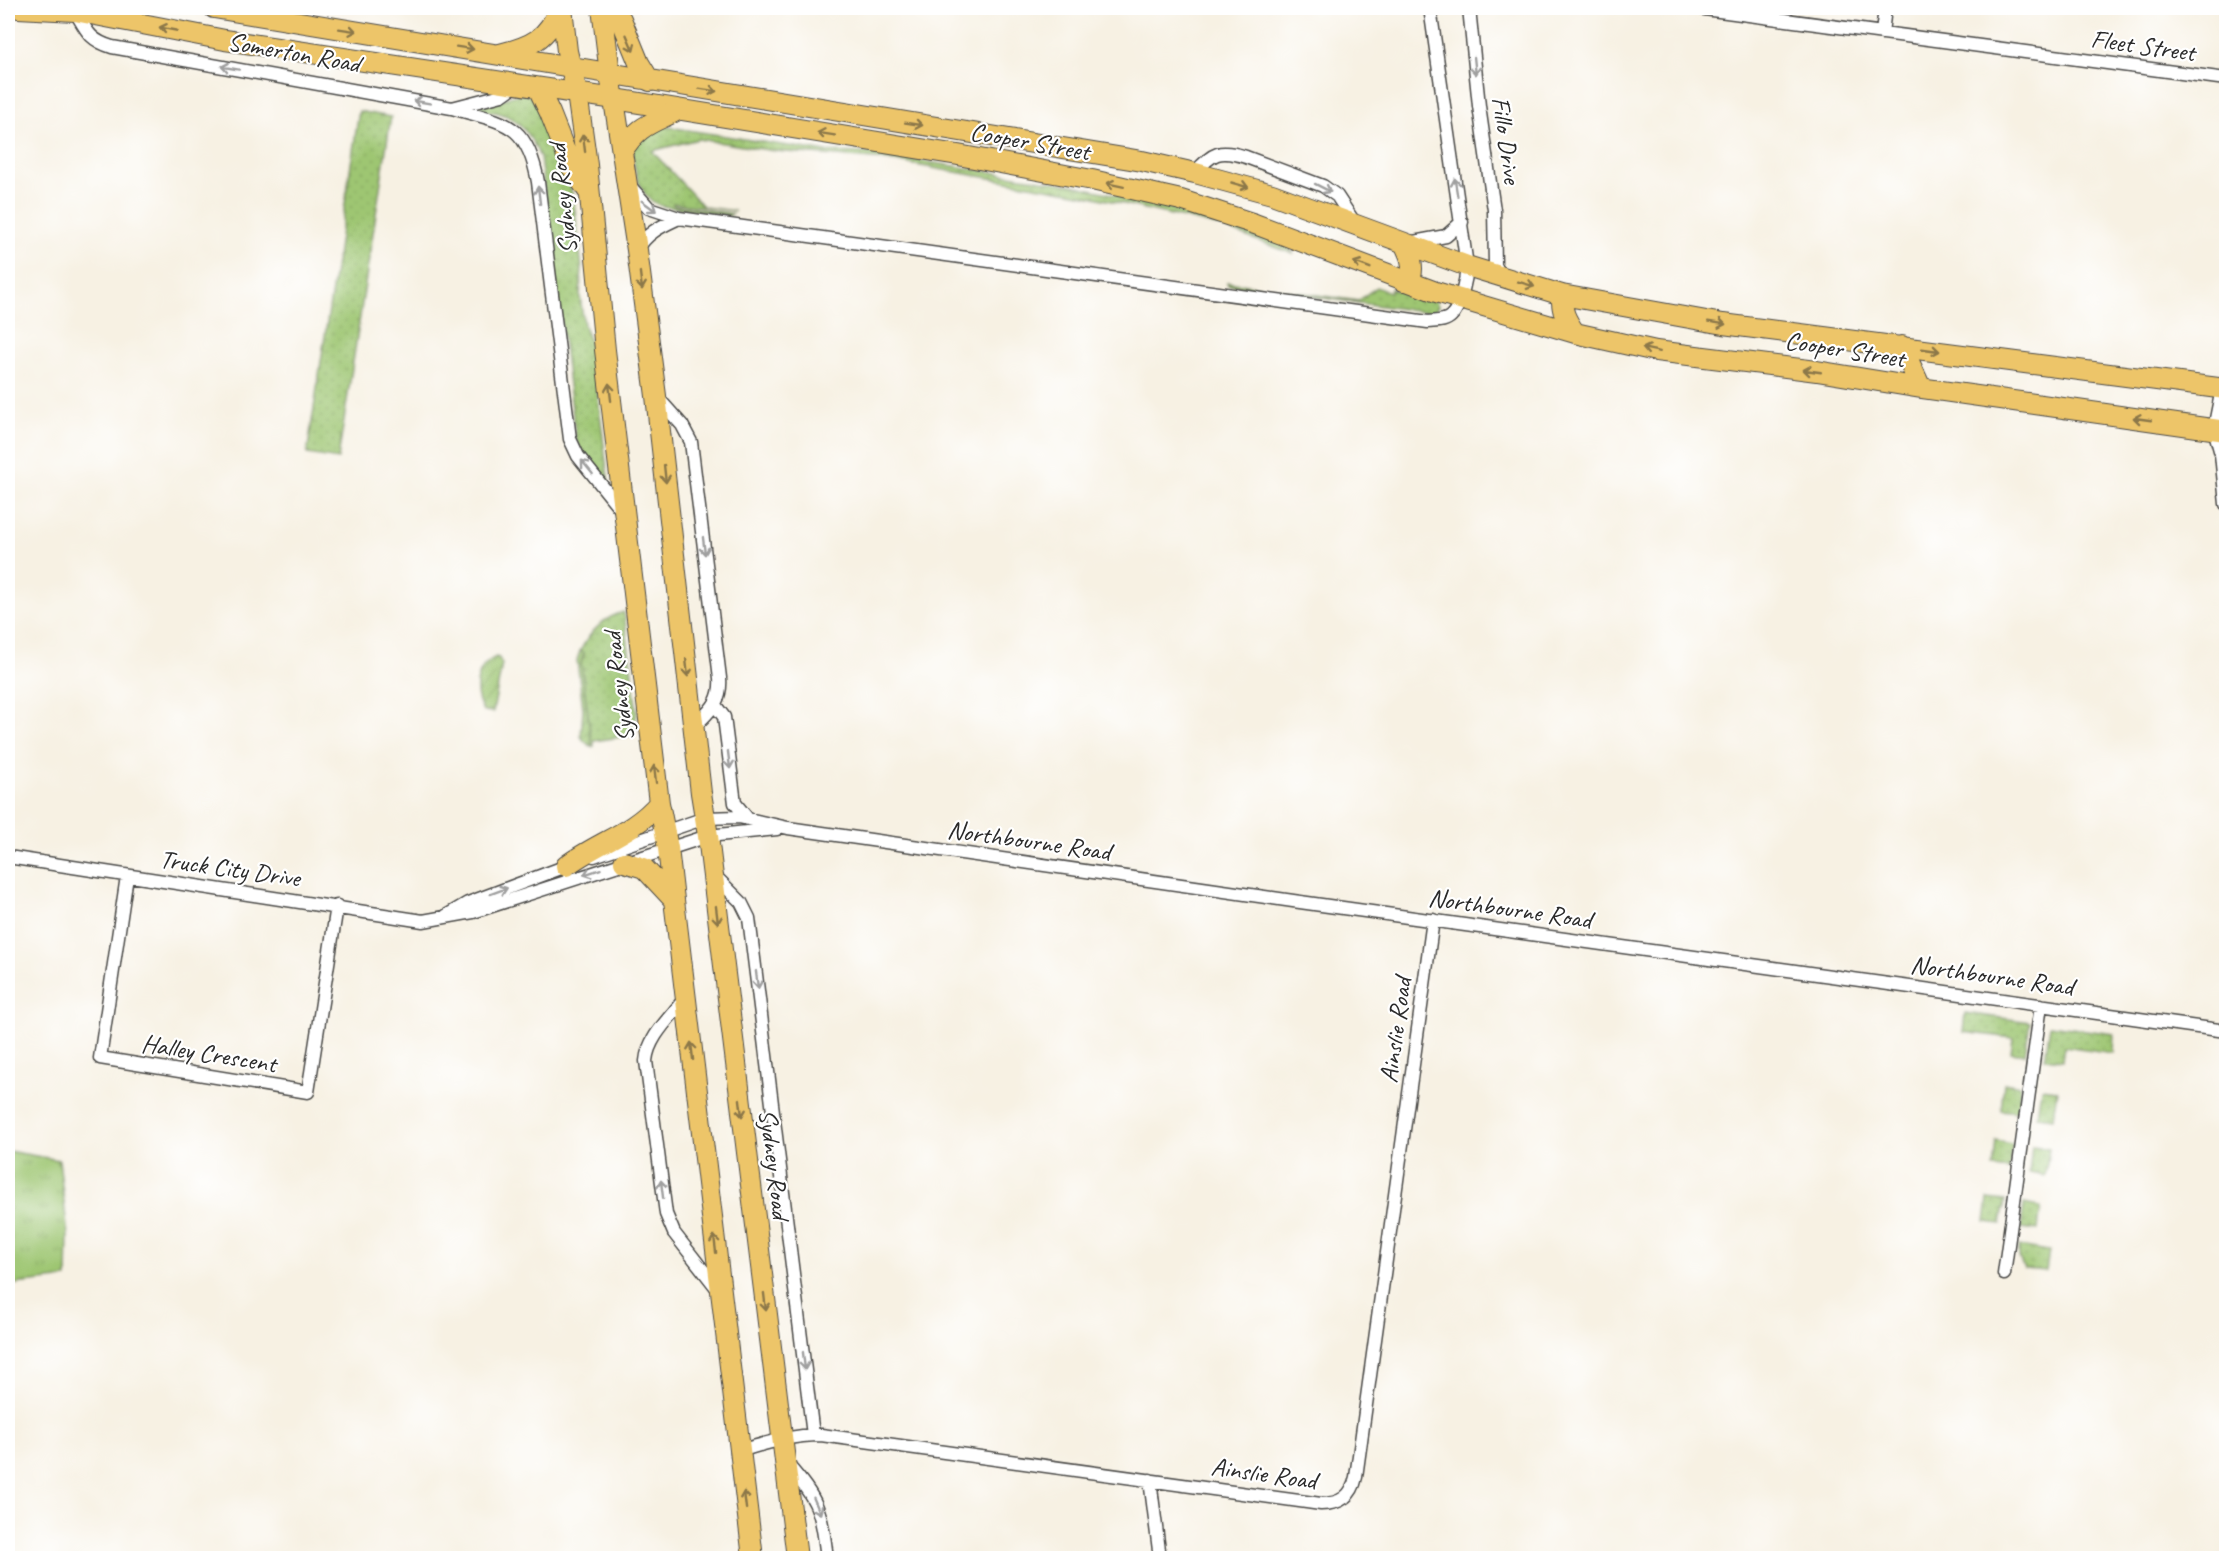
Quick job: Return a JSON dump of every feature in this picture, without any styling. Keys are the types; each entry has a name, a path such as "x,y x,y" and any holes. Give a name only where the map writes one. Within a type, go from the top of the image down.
{"main road":[{"name":"Somerton Road","path":"18,8 75,11 225,40 577,93"},
{"path":"8,12 23,8"},
{"name":"Somerton Road","path":"213,8 570,65"},
{"path":"500,54 525,48 539,38 553,25 561,8"},
{"name":"Sydney Road","path":"561,8 577,93 590,193 624,513 659,803 674,900 753,1558"},
{"name":"Sydney Road","path":"602,8 638,250 693,728 797,1558"},
{"path":"608,8 621,19 639,63 650,81"},
{"name":"Cooper Street","path":"570,65 650,81 1142,161 1195,173 1272,194 1467,266 1562,295 1723,324 2224,389"},
{"path":"538,88 571,166 590,193"},
{"name":"Cooper Street","path":"577,93 1081,177 1148,192 1255,224 1404,281 1460,299 1575,333 1656,351 1817,371 2220,430"},
{"path":"622,152 631,136 639,129 678,110"},
{"path":"853,138 856,115"},
{"path":"1142,161 1143,176 1148,192"},
{"path":"1195,173 1196,189 1213,210"},
{"path":"1404,243 1413,269 1411,277 1404,281"},
{"path":"1562,295 1564,318 1575,333"},
{"path":"1902,346 1921,388"},
{"path":"566,866 588,851 635,826 647,817 659,803"},
{"path":"624,862 644,868 674,900"}],"street":[{"path":"627,182 649,208 679,218 1428,322 1442,321 1451,317 1456,310 1465,282 1467,266 1430,8"},
{"name":"Fillo Drive","path":"1469,8 1479,106 1494,210 1495,265 1501,276"},
{"name":"Fleet Street","path":"1697,8 2226,79"},
{"path":"1882,33 1885,8"},
{"name":"Somerton Road","path":"75,11 90,36 98,43 112,47 452,108 502,95 516,85"},
{"name":"Sydney Road","path":"452,108 495,119 507,125 523,140 530,152 538,182 570,440 578,456 624,513"},
{"path":"1195,173 1214,154 1233,153 1323,186 1337,196 1356,225"},
{"path":"638,250 641,243 657,228 679,218"},
{"path":"1404,243 1446,236 1462,222"},
{"path":"2224,389 2220,430 2226,504"},
{"path":"656,396 682,425 691,442 721,689 715,705 693,728"},
{"path":"715,705 724,717 735,803 748,819"},
{"name":"Northbourne Road","path":"706,827 724,816 748,819 788,828 2226,1031"},
{"name":"Northbourne Road","path":"706,827 788,828"},
{"name":"Truck City Drive","path":"446,916 468,903 566,866 666,841 706,827"},
{"name":"Truck City Drive","path":"8,856 423,921 473,912 624,862 666,841 706,827"},
{"name":"Sydney Road","path":"712,873 741,902 749,918 813,1435"},
{"name":"Halley Crescent","path":"127,876 99,1058 308,1092 338,906"},
{"name":"Ainslie Road","path":"739,1451 782,1438 813,1435 1321,1504 1336,1503 1352,1491 1356,1476 1433,920"},
{"path":"685,998 653,1039 646,1061 663,1196 669,1226 720,1293"},
{"path":"2004,1275 2042,1005"},
{"path":"785,1462 812,1495 818,1506 827,1558"},
{"path":"1150,1480 1160,1558"}],"green space":[{"path":"519,94 529,95 535,99 551,128 573,196 582,268 580,296 584,325 592,348 609,486 580,451 576,439 540,158 534,144 513,120 499,113 471,109"},
{"path":"359,111 391,117 338,459 307,454"},
{"path":"663,126 827,152 872,153 1073,185 1174,208 1286,245 1294,254 1218,226 1086,195 887,160 775,151 698,139 652,151 704,207 673,203 673,205 732,214 729,216 662,206 647,196 638,179 633,140"},
{"path":"1227,282 1358,301 1376,287 1390,292 1391,289 1423,296 1436,301 1438,306 1434,312 1426,312 1228,285"},
{"path":"624,612 637,712 634,735 594,741 592,747 581,663 584,653 580,651 598,626 616,614"},
{"path":"580,651 584,653 581,663 592,747 581,736 583,709 577,660"},
{"path":"496,657 502,664 493,712 483,711 478,696 478,681 483,667"},
{"path":"1965,1013 2030,1022 2025,1054 2011,1052 2013,1038 1963,1032"},
{"path":"2050,1025 2114,1034 2113,1053 2064,1046 2062,1060 2045,1058"},
{"path":"2004,1083 2021,1086 2017,1112 2001,1110"},
{"path":"2041,1088 2057,1090 2053,1118 2037,1116"},
{"path":"1996,1141 2012,1144 2009,1170 1993,1168"},
{"path":"2032,1146 2049,1148 2045,1176 2029,1173"},
{"path":"8,1151 59,1160 68,1235 67,1278 8,1285"},
{"path":"1988,1199 2005,1201 2001,1224 1985,1222"},
{"path":"2024,1204 2041,1207 2038,1230 2021,1228"},
{"path":"2019,1246 2049,1251 2046,1271 2024,1269 2019,1257"}]}
